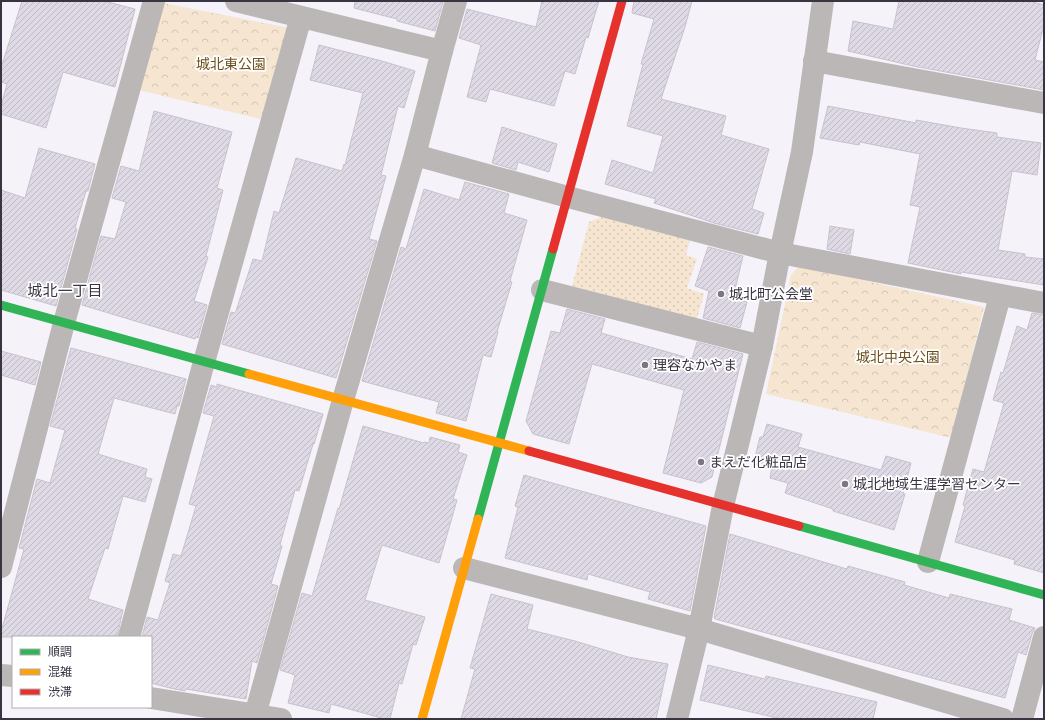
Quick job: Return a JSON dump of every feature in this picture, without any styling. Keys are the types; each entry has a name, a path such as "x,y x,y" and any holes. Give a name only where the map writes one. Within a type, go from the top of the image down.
{"street":[{"path":"1,567 64,323 154,1"},
{"path":"236,1 442,51"},
{"path":"255,715 343,400 415,155 456,1"},
{"path":"422,719 622,1"},
{"path":"677,719 699,629 723,506 762,346 802,152 823,1"},
{"path":"129,636 204,362 301,17"},
{"path":"814,61 1044,103"},
{"path":"415,155 780,253 1000,296 1044,303"},
{"path":"542,290 762,346"},
{"path":"928,562 1000,296"},
{"path":"1,305 1044,595"},
{"path":"464,568 699,629 1003,719"},
{"path":"1022,719 1044,637"},
{"path":"1,675 12,676"},
{"path":"152,698 281,719"}],"green space":[{"name":"城北東公園","path":"158,2 290,28 265,120 134,89"},
{"path":"602,217 690,240 686,255 697,259 687,288 704,294 697,319 572,286 589,222"},
{"name":"城北中央公園","path":"799,266 984,307 952,438 766,394 791,275"}],"building":[{"path":"22,1 104,1 135,9 115,87 63,72 46,128 1,114 1,106 7,84 1,82 1,68"},
{"path":"355,1 443,2 435,31 354,8"},
{"path":"542,1 599,1 575,74 565,71 554,106 490,89 486,102 467,97 481,45 459,38 467,9 536,27"},
{"path":"634,1 692,1 661,99 726,116 721,135 769,149 752,209 764,213 758,234 714,223 654,203 656,199 605,184 612,160 653,173 663,136 627,126 643,64 641,64 654,19 632,13"},
{"path":"899,1 1029,1 1044,5 1044,25 1035,60 1044,62 1044,90 913,66 848,51 853,21 893,29"},
{"path":"319,45 415,71 404,108 398,106 381,175 386,176 369,239 377,241 336,378 222,344 231,312 235,313 236,311 253,259 262,261 274,211 279,213 296,158 342,171 344,164 345,165 363,93 310,80"},
{"path":"828,106 916,123 916,120 997,133 997,137 1041,143 1037,175 1012,171 998,250 1025,254 1025,257 1044,259 1044,285 961,272 961,274 908,263 920,207 910,205 920,154 860,142 859,145 820,138"},
{"path":"154,111 232,132 217,188 223,190 206,256 208,257 194,301 207,305 198,338 196,337 195,339 82,305 101,236 115,239 126,202 112,198 121,166 139,171"},
{"path":"502,127 557,144 549,172 518,162 516,170 492,163"},
{"path":"39,148 95,164 88,191 86,191 75,228 77,229 56,306 1,290 1,190 25,198"},
{"path":"465,182 509,194 504,213 527,220 510,281 512,282 491,357 483,355 466,421 436,413 439,402 362,381 401,247 406,249 424,189 459,200"},
{"path":"830,226 854,230 850,254 827,249"},
{"name":"城北町公会堂","path":"708,247 743,256 733,298 747,302 740,328 703,318 709,291 695,286"},
{"path":"567,309 605,319 601,333 692,359 697,342 743,354 712,477 701,483 663,473 684,390 592,364 569,444 533,434 526,421 551,331 560,333"},
{"path":"1032,313 1044,315 1044,573 1014,564 1015,560 955,542 973,469 984,472 1004,403 993,400 1001,372 1003,373 1017,326 1027,330"},
{"path":"71,348 186,379 179,406 177,406 175,414 114,398 98,454 147,469 145,477 152,479 145,502 123,496 108,549 105,548 88,599 123,610 117,636 1,637 1,632 24,549 19,548 37,479 50,483 65,430 50,426"},
{"path":"1,351 41,362 35,385 1,375"},
{"path":"217,384 323,414 299,491 295,490 280,545 282,546 271,584 278,586 257,663 252,661 246,699 186,689 185,691 152,683 152,636 142,636 147,617 158,620 170,583 165,581 173,554 181,556 196,506 189,504 214,416 203,413 211,385 217,387"},
{"path":"767,424 802,434 798,447 881,470 886,456 911,463 903,494 905,494 894,530 833,511 833,509 785,493 788,483 770,478 772,466 754,461 760,437 763,437"},
{"path":"363,426 424,443 429,443 430,437 460,445 458,452 467,455 453,499 457,500 439,563 382,545 365,600 425,617 416,645 413,644 402,684 399,683 390,719 385,719 331,704 329,713 288,703 295,675 280,670 302,593 312,596"},
{"path":"524,475 706,526 690,611 648,599 650,592 588,574 587,580 505,558 518,507 515,506"},
{"path":"730,534 847,569 848,566 905,582 904,585 949,598 950,594 1012,609 1009,620 1035,628 1026,655 1018,652 1005,698 715,619"},
{"path":"491,594 533,605 527,629 575,641 628,657 668,664 656,719 461,719 475,669 470,668"},
{"path":"708,665 765,679 766,676 877,702 873,719 781,719 700,700"}],"traffic: fast":[{"path":"478,519 553,249"},
{"path":"1,305 249,374"},
{"path":"799,526 1044,595"}],"traffic: slow":[{"path":"249,374 529,451"},
{"path":"422,719 478,519"}],"traffic: jam":[{"path":"553,249 622,1"},
{"path":"529,451 799,526"}],"place":[{"name":"城北町公会堂","path":"721,294"},
{"name":"理容なかやま","path":"645,365"},
{"name":"まえだ化粧品店","path":"701,462"},
{"name":"城北地域生涯学習センター","path":"845,484"}],"district":[{"name":"城北一丁目","path":"65,291"}]}
